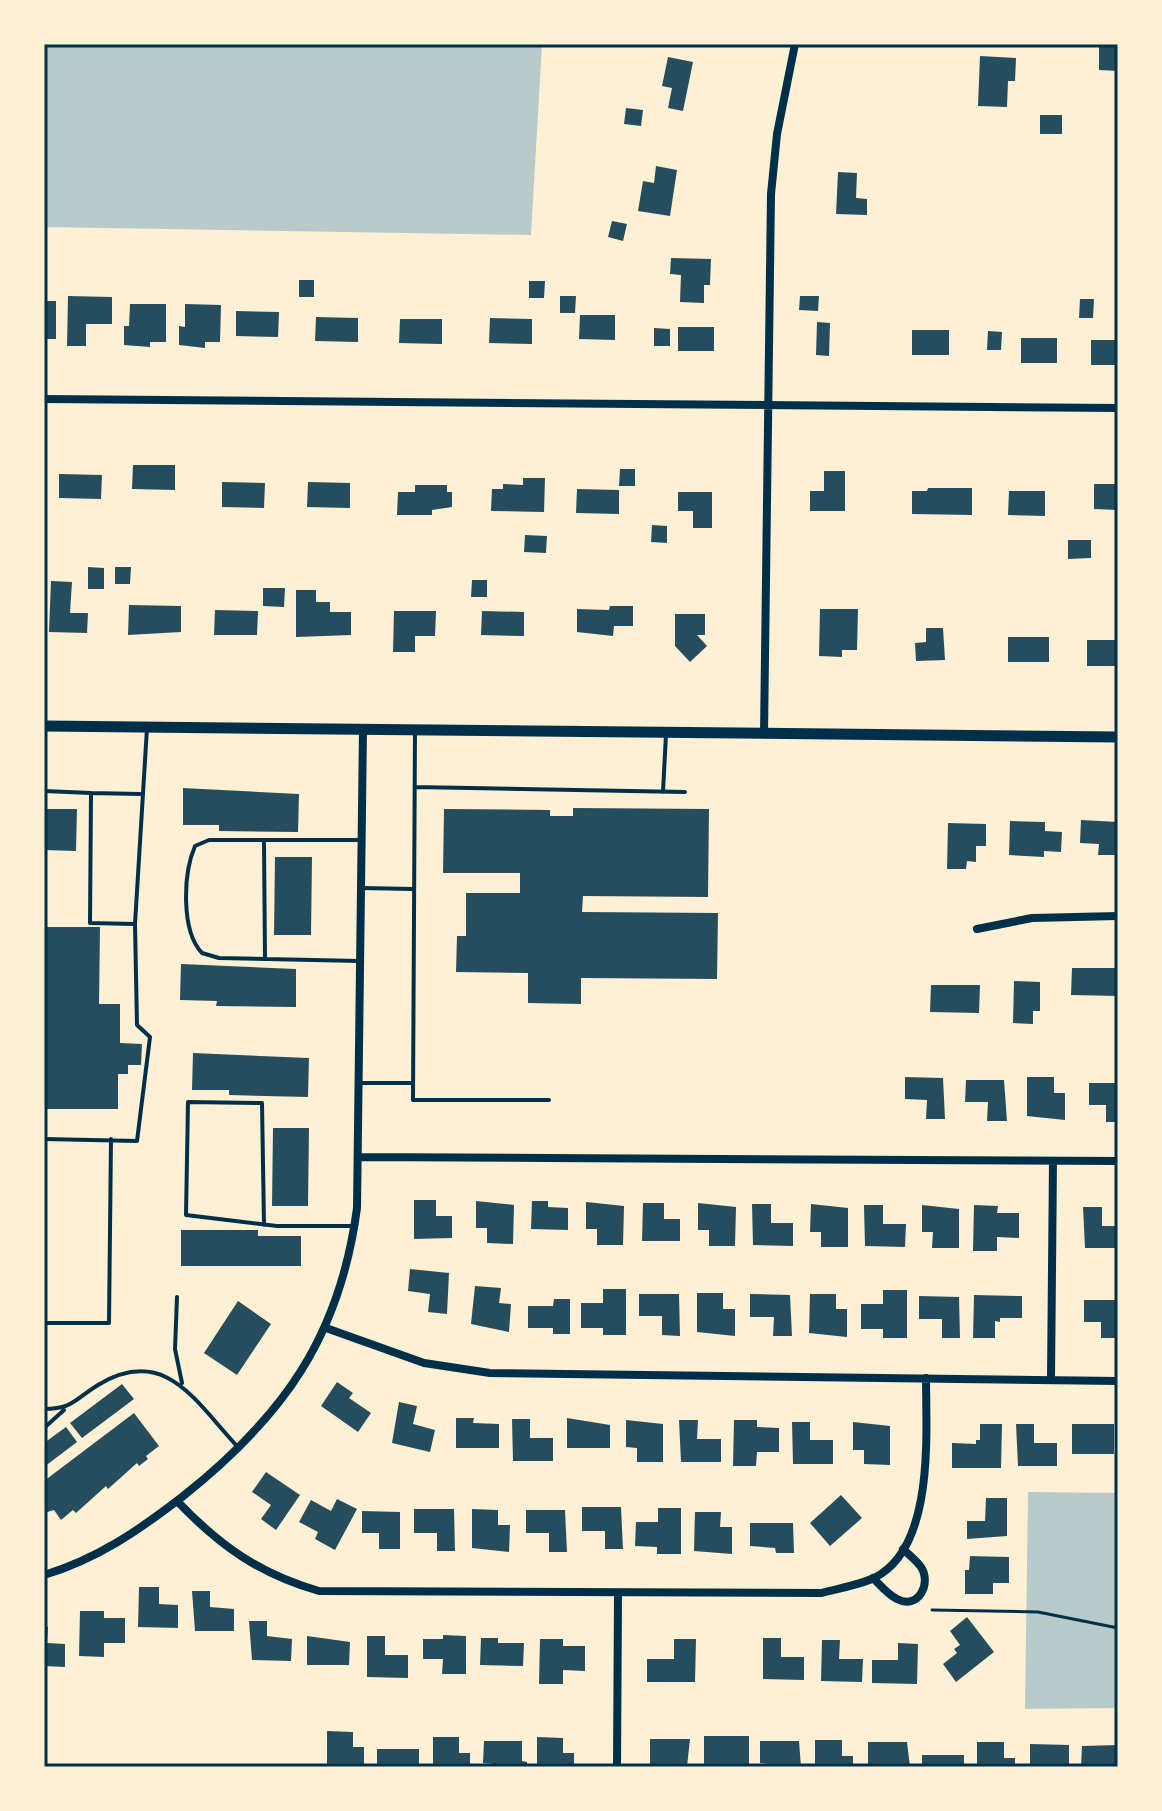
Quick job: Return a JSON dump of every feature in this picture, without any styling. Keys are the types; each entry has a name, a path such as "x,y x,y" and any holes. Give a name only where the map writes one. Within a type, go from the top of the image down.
{"street":[{"path":"764,734 771,194 777,134 795,44"},
{"path":"44,399 1118,408"},
{"path":"44,726 1118,737"},
{"path":"44,1575 85,1561 126,1539 239,1449 279,1405 308,1363 326,1328 344,1278 355,1226 363,729"},
{"path":"977,929 1032,918 1118,916"},
{"path":"358,1157 1118,1161"},
{"path":"1051,1379 1053,1161"},
{"path":"326,1328 424,1363 490,1373 1118,1381"},
{"path":"177,1501 214,1538 243,1560 267,1574 319,1591 807,1595 873,1578 887,1568 903,1549 924,1488 926,1378"},
{"path":"873,1578 897,1600 910,1602 922,1595 926,1584 922,1568 903,1549"},
{"path":"617,1767 618,1594"}],"lane":[{"path":"44,1139 137,1141 150,1037 137,1025 135,924 140,794 146,776 147,727"},
{"path":"415,730 413,1100 549,1100"},
{"path":"663,792 666,733"},
{"path":"415,787 685,792"},
{"path":"44,791 140,794"},
{"path":"91,793 90,923 135,924"},
{"path":"360,961 219,958 202,953 189,932 189,861 195,846 209,840 264,843 361,840"},
{"path":"264,843 265,959"},
{"path":"361,888 413,889"},
{"path":"358,1083 412,1083"},
{"path":"264,1225 262,1103 188,1102 186,1215 264,1225 355,1226"},
{"path":"44,1323 109,1323 111,1139"},
{"path":"177,1297 175,1349 182,1386"},
{"path":"44,1428 100,1384 138,1369 162,1374 182,1386 239,1449"},
{"path":"44,1409 65,1409"}],"path":[{"path":"932,1610 1038,1612 1118,1628"}],"shaded area":[{"path":"44,44 542,44 531,235 44,227"},
{"path":"1028,1492 1118,1493 1118,1708 1025,1709"}],"building":[{"path":"1099,44 1118,45 1118,71 1099,70"},
{"path":"980,56 1016,58 1015,81 1008,81 1007,107 978,106"},
{"path":"668,57 693,62 683,111 668,108 672,88 662,86"},
{"path":"626,108 643,110 641,126 624,124"},
{"path":"1040,115 1062,115 1062,134 1040,134"},
{"path":"656,166 677,170 670,216 638,211 643,181 654,183"},
{"path":"838,172 857,173 856,198 867,199 867,215 836,214"},
{"path":"612,221 627,224 623,241 608,237"},
{"path":"671,258 711,259 710,285 704,285 704,303 680,302 681,275 670,274"},
{"path":"299,280 314,280 314,297 299,297"},
{"path":"529,281 545,281 544,298 529,298"},
{"path":"68,296 112,297 112,324 86,324 86,346 67,346"},
{"path":"560,296 576,296 575,313 560,313"},
{"path":"800,296 819,296 818,311 799,310"},
{"path":"1080,299 1094,299 1093,318 1079,318"},
{"path":"44,301 56,301 56,339 44,339"},
{"path":"130,304 166,304 166,342 150,342 150,347 124,345 124,326 129,326"},
{"path":"185,304 221,305 220,342 205,342 205,348 179,345 179,326 185,327"},
{"path":"236,311 279,312 278,337 236,336"},
{"path":"580,315 615,315 615,340 579,339"},
{"path":"316,317 358,318 358,342 315,341"},
{"path":"490,318 532,319 532,344 489,343"},
{"path":"400,319 442,319 442,344 399,343"},
{"path":"817,322 830,323 829,356 816,355"},
{"path":"678,327 714,327 714,351 678,351"},
{"path":"654,328 670,329 670,346 654,346"},
{"path":"912,330 949,330 949,355 912,355"},
{"path":"988,331 1002,332 1001,350 987,350"},
{"path":"1021,338 1057,338 1057,363 1021,363"},
{"path":"1091,340 1118,340 1118,365 1091,365"},
{"path":"133,465 175,465 175,490 132,489"},
{"path":"620,469 635,469 635,486 619,486"},
{"path":"824,471 845,471 845,511 810,511 810,491 824,491"},
{"path":"59,474 102,475 101,499 59,498"},
{"path":"523,478 545,478 544,512 491,511 492,489 503,489 503,484 523,485"},
{"path":"222,482 265,483 264,508 222,507"},
{"path":"308,482 350,483 350,508 307,507"},
{"path":"1094,484 1118,484 1118,510 1094,509"},
{"path":"415,485 447,485 447,492 452,492 452,507 432,510 432,515 397,515 398,492 415,492"},
{"path":"928,488 972,488 972,515 912,514 912,491 927,491"},
{"path":"577,489 619,490 619,514 576,513"},
{"path":"1009,491 1045,491 1045,516 1008,515"},
{"path":"678,492 712,492 712,528 693,528 693,511 678,511"},
{"path":"652,525 667,526 667,543 651,542"},
{"path":"525,535 547,536 546,553 524,552"},
{"path":"1068,540 1091,540 1091,558 1068,559"},
{"path":"88,567 104,568 104,589 88,589"},
{"path":"115,567 131,567 130,584 115,584"},
{"path":"472,580 487,580 487,597 471,597"},
{"path":"51,581 72,582 70,613 88,613 87,633 49,632"},
{"path":"263,588 285,588 284,607 263,606"},
{"path":"296,590 316,590 316,602 330,602 330,612 351,612 351,635 296,637"},
{"path":"129,605 181,606 181,632 128,635"},
{"path":"610,606 633,606 633,626 614,626 613,636 577,632 577,609 609,610"},
{"path":"820,609 858,609 857,650 842,650 842,657 819,656"},
{"path":"215,610 258,611 257,635 214,635"},
{"path":"394,611 436,611 435,636 415,636 415,652 393,652"},
{"path":"482,611 524,612 524,636 481,635"},
{"path":"675,614 705,614 705,635 697,635 707,646 690,662 675,646"},
{"path":"926,628 943,628 945,660 916,661 915,643 926,642"},
{"path":"1008,637 1049,637 1049,662 1008,662"},
{"path":"1087,640 1118,640 1118,666 1087,666"},
{"path":"183,788 299,794 298,832 219,831 219,825 183,825"},
{"path":"573,808 709,809 708,897 583,896 582,912 718,913 717,979 581,978 581,1004 528,1003 528,973 456,972 457,936 466,936 466,893 520,893 520,873 443,873 444,809 550,810 550,816 573,816"},
{"path":"44,809 77,809 76,851 44,850"},
{"path":"1081,820 1118,822 1118,855 1098,855 1099,844 1080,843"},
{"path":"1010,821 1045,822 1045,831 1062,832 1061,852 1044,851 1044,857 1009,855"},
{"path":"948,823 986,824 986,846 976,846 976,862 967,861 966,869 947,869"},
{"path":"275,857 312,857 311,935 274,935"},
{"path":"44,927 100,927 99,1004 120,1004 120,1043 142,1044 141,1065 128,1065 128,1074 118,1074 118,1109 44,1109"},
{"path":"181,964 296,969 296,1007 216,1006 217,1001 180,1000"},
{"path":"1072,968 1118,968 1118,996 1071,995"},
{"path":"1014,981 1040,982 1040,1011 1033,1011 1033,1024 1013,1023"},
{"path":"931,985 980,985 979,1013 930,1012"},
{"path":"193,1053 309,1058 308,1097 229,1095 229,1090 192,1090"},
{"path":"905,1077 943,1078 945,1119 926,1119 927,1100 905,1099"},
{"path":"1027,1077 1054,1077 1054,1093 1065,1093 1065,1120 1027,1116"},
{"path":"966,1080 1004,1080 1007,1121 987,1121 988,1102 965,1102"},
{"path":"1089,1083 1118,1083 1118,1122 1106,1122 1106,1105 1089,1105"},
{"path":"273,1128 309,1128 308,1206 272,1206"},
{"path":"414,1200 436,1200 436,1216 452,1216 452,1238 414,1239"},
{"path":"476,1201 514,1205 513,1244 487,1243 487,1228 476,1228"},
{"path":"532,1201 548,1201 548,1207 568,1208 568,1230 531,1229"},
{"path":"586,1202 624,1206 623,1245 597,1245 597,1229 586,1229"},
{"path":"643,1203 664,1203 664,1219 680,1219 680,1241 642,1241"},
{"path":"698,1203 736,1207 735,1246 709,1246 709,1230 698,1230"},
{"path":"752,1204 771,1204 771,1223 793,1223 793,1246 753,1245"},
{"path":"811,1204 848,1208 848,1247 821,1247 821,1232 810,1232"},
{"path":"864,1205 883,1205 883,1224 906,1224 905,1247 865,1246"},
{"path":"922,1205 959,1209 959,1248 932,1248 933,1232 922,1232"},
{"path":"974,1205 998,1206 997,1213 1019,1213 1019,1238 997,1237 997,1251 973,1251"},
{"path":"1083,1207 1102,1207 1102,1226 1118,1226 1118,1248 1085,1248"},
{"path":"181,1230 258,1230 258,1236 301,1236 301,1266 181,1266"},
{"path":"410,1269 449,1273 447,1314 428,1312 430,1294 408,1291"},
{"path":"475,1286 501,1288 499,1303 511,1304 509,1332 471,1324"},
{"path":"603,1289 626,1289 626,1335 603,1335 603,1328 581,1328 581,1303 603,1303"},
{"path":"883,1290 907,1290 907,1338 883,1338 883,1329 861,1329 861,1304 883,1304"},
{"path":"697,1293 723,1293 723,1309 735,1309 735,1336 697,1332"},
{"path":"639,1294 679,1294 680,1336 662,1335 662,1316 639,1316"},
{"path":"750,1294 790,1295 792,1336 773,1336 774,1317 750,1317"},
{"path":"810,1294 836,1294 836,1309 847,1309 847,1337 809,1333"},
{"path":"974,1295 1022,1296 1022,1318 1000,1318 1000,1322 995,1321 995,1338 973,1338"},
{"path":"919,1296 959,1297 960,1338 942,1338 942,1319 919,1319"},
{"path":"554,1299 570,1299 570,1334 553,1334 553,1328 528,1328 528,1306 553,1306"},
{"path":"1084,1300 1118,1300 1118,1338 1101,1338 1101,1322 1084,1322"},
{"path":"238,1301 271,1324 237,1375 204,1353"},
{"path":"337,1382 353,1393 349,1398 371,1413 358,1432 321,1406"},
{"path":"122,1384 134,1399 82,1438 70,1423"},
{"path":"399,1402 417,1406 413,1424 435,1430 430,1452 392,1443"},
{"path":"134,1413 159,1446 146,1456 148,1459 139,1466 137,1463 108,1489 106,1486 76,1513 73,1510 61,1520 54,1510 44,1513 44,1481"},
{"path":"456,1418 474,1418 473,1423 499,1424 499,1448 456,1448"},
{"path":"567,1418 610,1425 610,1448 567,1448"},
{"path":"512,1419 530,1419 530,1438 553,1438 553,1461 513,1461"},
{"path":"626,1420 663,1424 663,1462 637,1462 637,1448 626,1447"},
{"path":"679,1420 698,1420 697,1439 721,1439 721,1462 681,1462"},
{"path":"734,1420 757,1420 757,1427 779,1428 779,1452 757,1452 756,1466 733,1466"},
{"path":"792,1422 810,1422 810,1440 833,1440 833,1464 793,1464"},
{"path":"853,1422 890,1426 890,1465 864,1464 864,1450 853,1450"},
{"path":"980,1424 1002,1424 1001,1468 952,1468 952,1443 976,1444 976,1440 980,1440"},
{"path":"1016,1424 1034,1424 1034,1443 1057,1443 1057,1466 1018,1466"},
{"path":"1072,1424 1114,1424 1114,1454 1072,1454"},
{"path":"66,1427 77,1442 44,1467 44,1443"},
{"path":"266,1472 300,1495 276,1530 261,1519 271,1505 252,1492"},
{"path":"841,1495 862,1518 830,1546 810,1523"},
{"path":"986,1498 1007,1498 1007,1536 967,1539 967,1521 985,1521"},
{"path":"337,1499 357,1509 335,1550 315,1539 318,1532 299,1522 311,1500 331,1511"},
{"path":"582,1507 621,1507 623,1549 605,1549 605,1531 582,1531"},
{"path":"658,1508 681,1508 681,1554 657,1554 657,1547 635,1546 636,1522 658,1522"},
{"path":"414,1509 454,1509 455,1551 437,1551 437,1533 414,1533"},
{"path":"472,1509 498,1510 498,1525 510,1525 509,1552 472,1548"},
{"path":"526,1510 565,1510 567,1552 549,1552 549,1533 526,1533"},
{"path":"362,1511 400,1512 400,1549 379,1549 379,1533 362,1533"},
{"path":"695,1512 721,1512 720,1527 732,1527 732,1554 694,1551"},
{"path":"750,1523 793,1523 794,1553 776,1553 775,1548 750,1546"},
{"path":"970,1556 1009,1557 1009,1583 993,1583 993,1594 965,1594 965,1570 969,1570"},
{"path":"139,1587 159,1587 159,1604 178,1605 178,1628 138,1627"},
{"path":"192,1591 210,1591 210,1607 234,1609 234,1631 195,1631"},
{"path":"80,1611 104,1611 104,1618 125,1618 125,1643 104,1643 104,1657 79,1656"},
{"path":"967,1617 994,1652 956,1682 943,1664 957,1653 954,1649 960,1645 950,1631"},
{"path":"249,1621 267,1621 267,1636 292,1639 291,1661 252,1660"},
{"path":"44,1626 48,1627 47,1643 65,1644 65,1667 44,1666"},
{"path":"443,1635 466,1636 466,1674 442,1674 443,1659 423,1659 423,1639 443,1639"},
{"path":"307,1636 350,1642 349,1665 307,1665"},
{"path":"367,1636 385,1636 385,1655 408,1655 408,1678 367,1677"},
{"path":"481,1638 498,1638 498,1643 524,1643 523,1666 480,1665"},
{"path":"763,1638 781,1638 781,1657 804,1657 804,1680 763,1679"},
{"path":"540,1639 563,1639 563,1646 585,1646 585,1671 563,1670 563,1684 539,1684"},
{"path":"674,1639 696,1639 695,1682 647,1682 647,1659 674,1659"},
{"path":"822,1640 840,1640 839,1659 863,1659 862,1682 821,1681"},
{"path":"898,1643 918,1644 917,1684 872,1683 872,1660 898,1660"},
{"path":"327,1731 353,1732 353,1747 364,1747 364,1767 327,1767"},
{"path":"704,1736 749,1736 749,1767 704,1767"},
{"path":"433,1737 459,1737 459,1753 470,1753 470,1767 433,1767"},
{"path":"537,1737 563,1738 563,1753 574,1753 574,1767 537,1767"},
{"path":"650,1739 690,1739 687,1767 650,1767"},
{"path":"815,1740 842,1740 842,1756 853,1756 853,1767 815,1767"},
{"path":"484,1741 522,1741 522,1761 527,1762 527,1767 483,1763"},
{"path":"760,1741 799,1741 801,1767 760,1763"},
{"path":"868,1742 907,1742 910,1767 868,1764"},
{"path":"977,1742 1004,1742 1004,1758 1015,1758 1015,1767 977,1767"},
{"path":"1030,1744 1069,1745 1069,1767 1030,1767"},
{"path":"1118,1745 1118,1767 1081,1767 1082,1746"},
{"path":"377,1749 419,1749 419,1767 377,1767"},
{"path":"922,1755 964,1755 964,1767 922,1767"}]}
